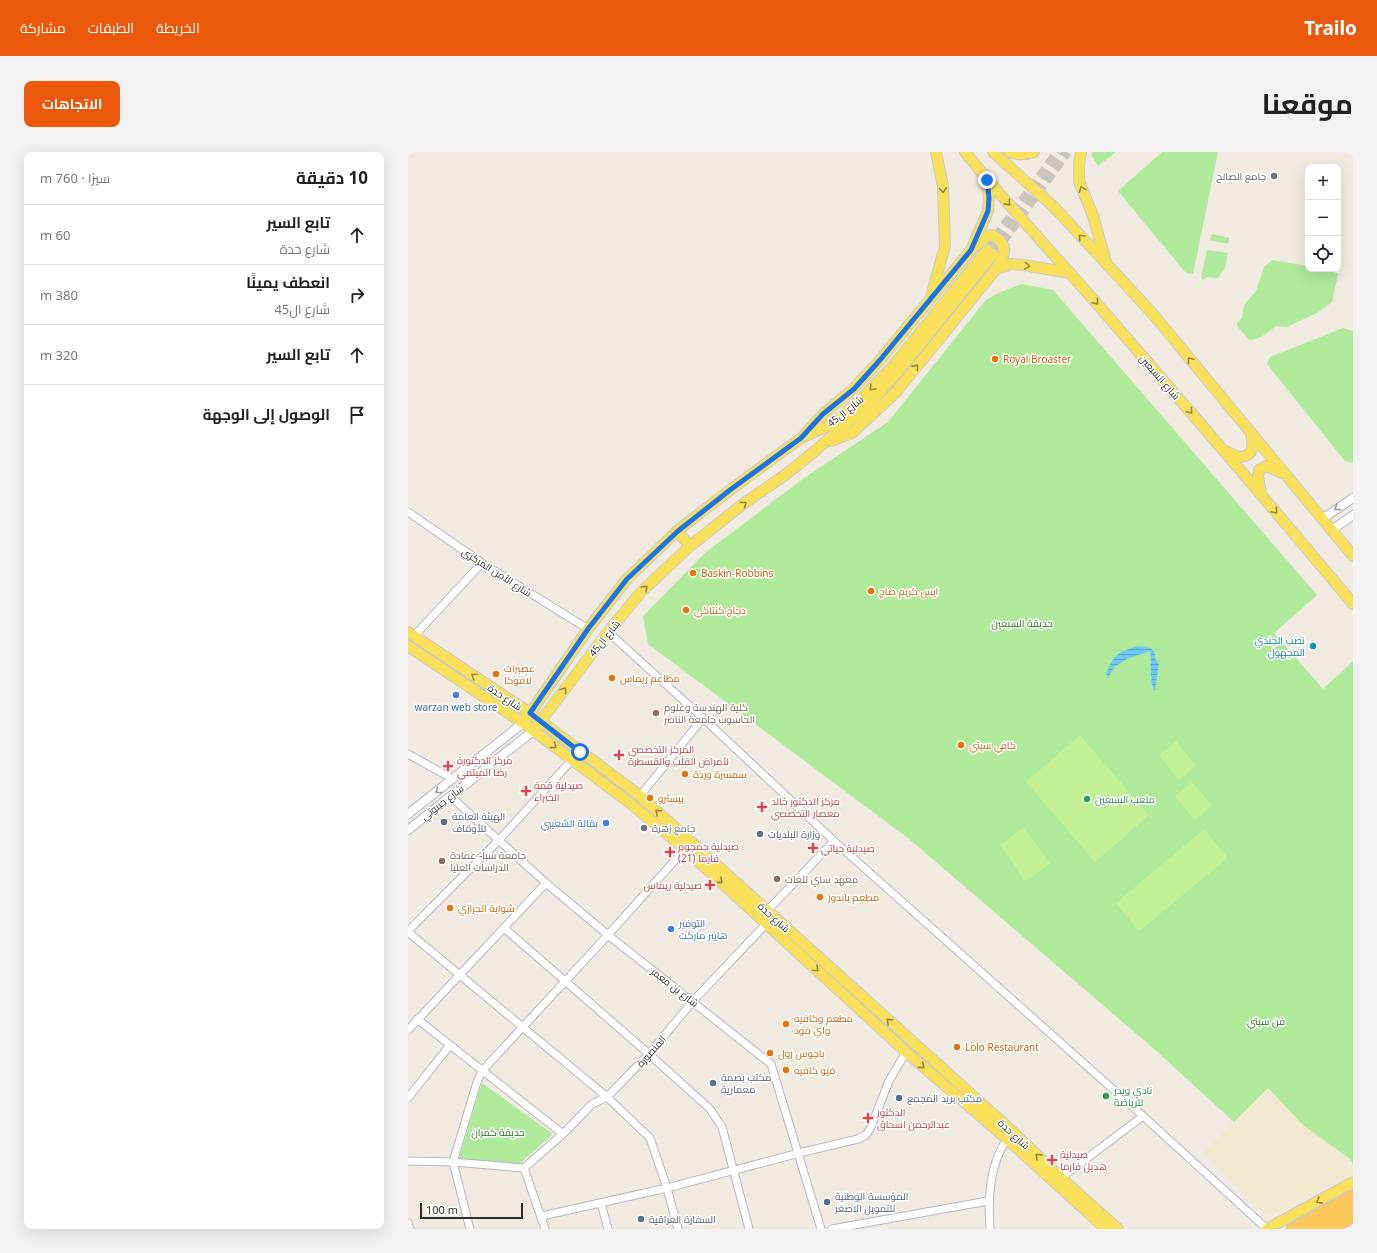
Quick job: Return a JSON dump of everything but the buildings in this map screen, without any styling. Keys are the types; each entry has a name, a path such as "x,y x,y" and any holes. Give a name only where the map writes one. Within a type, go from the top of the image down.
{"highway":[{"path":"1292,1229 1353,1196"},
{"path":"1311,1229 1353,1207"},
{"path":"1330,1229 1353,1217"},
{"path":"1347,1229 1353,1226"}],"main road":[{"path":"928,302 935,285 945,246 943,186 936,152"},
{"name":"شارع السبعين","path":"965,152 987,180 1070,273 1261,494 1353,604"},
{"path":"993,152 1054,208 1152,313 1353,556"},
{"path":"1009,152 1016,154 1028,154 1034,152"},
{"path":"1081,152 1079,163 1080,181 1093,216 1108,266"},
{"path":"971,250 988,211 989,198 987,180"},
{"path":"801,438 823,414 854,389 971,250 986,236 992,235 999,239 1003,244 1005,251 1003,258 996,269 896,392 852,433 823,444"},
{"name":"شارع ال45","path":"523,723 588,629 627,579 678,531 730,490 801,438 832,424 863,397 893,366 990,252 896,374 868,404 785,475 743,504 690,546 642,592 608,632 533,731"},
{"path":"996,269 1010,264 1070,273"},
{"path":"1222,449 1238,457 1248,455 1252,451 1254,445 1251,433"},
{"path":"1261,494 1258,476 1259,470 1266,466 1286,475"},
{"path":"678,531 690,546"},
{"name":"شارع حدة","path":"411,634 530,713 640,796 1013,1132 1061,1178 1118,1229"},
{"name":"شارع حدة","path":"408,646 523,723 631,804 685,849 906,1052 1007,1139 1106,1229"},
{"path":"1267,1229 1353,1182"}],"street":[{"path":"1322,519 1353,498"},
{"name":"شارع الأمن المركزي","path":"408,512 482,563 588,629"},
{"path":"1332,530 1353,515"},
{"path":"411,634 482,563"},
{"path":"608,632 703,718 834,841 1143,1116 1267,1229"},
{"path":"640,796 703,718"},
{"name":"شارع جيبوتي","path":"408,814 523,723"},
{"name":"شارع جيبوتي","path":"408,830 533,731"},
{"path":"408,754 453,779"},
{"path":"572,760 499,840 408,932 607,1097 650,1138 667,1188 678,1229"},
{"name":"شارع بن معمر","path":"450,796 546,883 771,1064 821,1229"},
{"path":"767,911 834,841"},
{"path":"470,1229 453,1162 477,1082 482,1071 566,981 685,849"},
{"path":"408,1030 546,883"},
{"name":"المنصورة","path":"524,1168 563,1134 592,1104 607,1097 649,1054 694,1001 767,923"},
{"path":"504,928 710,1109 722,1127 749,1229"},
{"path":"417,1019 563,1134"},
{"path":"408,1098 450,1045"},
{"path":"542,1216 667,1188 858,1139 866,1135 871,1127 889,1081 906,1052"},
{"path":"1061,1178 1143,1116"},
{"path":"990,1229 988,1201 992,1173 1001,1148 1007,1139"},
{"path":"408,1161 453,1162 524,1168 542,1216 545,1229"},
{"path":"832,1229 988,1201"},
{"path":"601,1203 608,1229"},
{"path":"408,1223 410,1229"}],"shaded area":[{"path":"1268,1088 1304,1126 1349,1158 1353,1164 1353,1173 1272,1215 1264,1213 1253,1204 1204,1152"}],"green space":[{"path":"1092,152 1116,152 1098,166 1092,156"},
{"path":"1162,152 1218,152 1193,274 1186,273 1118,191"},
{"path":"1212,234 1229,238 1228,244 1210,240"},
{"path":"1207,250 1228,253 1225,268 1218,278 1207,277 1203,280 1201,278"},
{"path":"1272,260 1305,266 1305,272 1337,273 1332,302 1317,313 1287,327 1276,326 1260,338 1249,340 1237,326 1237,323 1242,318 1244,305 1256,291 1264,267"},
{"name":"حديقة السبعين","path":"1022,284 1053,290 1317,595 1274,633 1323,689 1353,661 1353,1164 1349,1158 1304,1126 1268,1088 1234,1122 1153,1048 908,838 648,644 643,616 705,553 800,481 888,422 986,300 998,293"},
{"path":"1343,328 1353,331 1353,463 1345,461 1267,364 1270,357"},
{"name":"ملعب السبعين","path":"1080,735 1149,815 1095,862 1026,782"},
{"path":"1176,741 1196,766 1179,780 1159,755"},
{"path":"1192,782 1212,806 1195,820 1175,796"},
{"path":"1024,827 1050,864 1025,881 1000,845"},
{"path":"1204,829 1228,858 1139,931 1116,903"},
{"name":"حديقة كمران","path":"482,1083 553,1134 519,1164 459,1158"}],"water":[{"path":"1137,646 1150,648 1153,650 1155,659 1159,664 1155,691 1151,678 1150,651 1127,659 1114,667 1108,678 1106,673 1112,661 1121,652"}],"tunnel":[{"path":"987,250 1058,152"},
{"path":"993,254 1067,152"}],"place":[{"name":"جامع الصالح","path":"1274,176"},
{"name":"Royal Broaster","path":"995,359"},
{"name":"Baskin-Robbins","path":"693,573"},
{"name":"ايس كريم صاج","path":"871,591"},
{"name":"دجاج كنتاكي","path":"686,610"},
{"name":"نصب الجندي المجهول","path":"1313,646"},
{"name":"عصيرات لافوكا","path":"496,674"},
{"name":"مطاعم ريماس","path":"612,678"},
{"name":"warzan web store","path":"456,695"},
{"name":"كلية الهندسة وعلوم الحاسوب جامعة الناصر","path":"656,713"},
{"name":"كافي سيتي","path":"961,745"},
{"name":"المركز التخصصي لأمراض القلب والقسطرة","path":"619,755"},
{"name":"مركز الدكتورة رضا الميتمي","path":"448,766"},
{"name":"سمسرة وردة","path":"685,774"},
{"name":"صيدلية قمة الخبراء","path":"526,791"},
{"name":"بيسترو","path":"650,798"},
{"name":"ملعب السبعين","path":"1087,799"},
{"name":"مركز الدكتور خالد معصار التخصصي","path":"762,807"},
{"name":"الهيئة العامة للأوقاف","path":"444,822"},
{"name":"بقالة الشعيبي","path":"606,823"},
{"name":"جامع زهرة","path":"644,828"},
{"name":"وزارة البلديات","path":"760,834"},
{"name":"صيدلية حياتي","path":"813,848"},
{"name":"صيدلية جمجوم فارما (21)","path":"670,852"},
{"name":"جامعة سبأ- عمادة الدراسات العليا","path":"442,861"},
{"name":"معهد ساي للغات","path":"777,879"},
{"name":"صيدلية ريماس","path":"710,885"},
{"name":"مطعم باندوز","path":"820,897"},
{"name":"شواية الحرازي","path":"450,908"},
{"name":"التوفير هايبر ماركت","path":"671,929"},
{"name":"مطعم وكافيه واي فود","path":"786,1024"},
{"name":"Lolo Restaurant","path":"957,1047"},
{"name":"باجوس رول","path":"770,1053"},
{"name":"فيو كافيه","path":"786,1070"},
{"name":"مكتب بصمة معمارية","path":"713,1083"},
{"name":"نادي ويدر للرياضة","path":"1106,1096"},
{"name":"مكتب بريد المجمع","path":"899,1098"},
{"name":"الدكتور عبدالرحمن اسحاق","path":"868,1118"},
{"name":"صيدلية هديل فارما","path":"1052,1160"},
{"name":"المؤسسة الوطنية للتمويل الاصغر","path":"827,1202"},
{"name":"السفارة العراقية","path":"641,1219"}],"route":[{"path":"580,752 530,713 588,629 627,579 678,531 730,490 801,438 823,414 854,389 880,360 971,250 988,211 989,198 987,180"}],"park label":[{"name":"فن سيتي","path":"1266,1021"}]}
